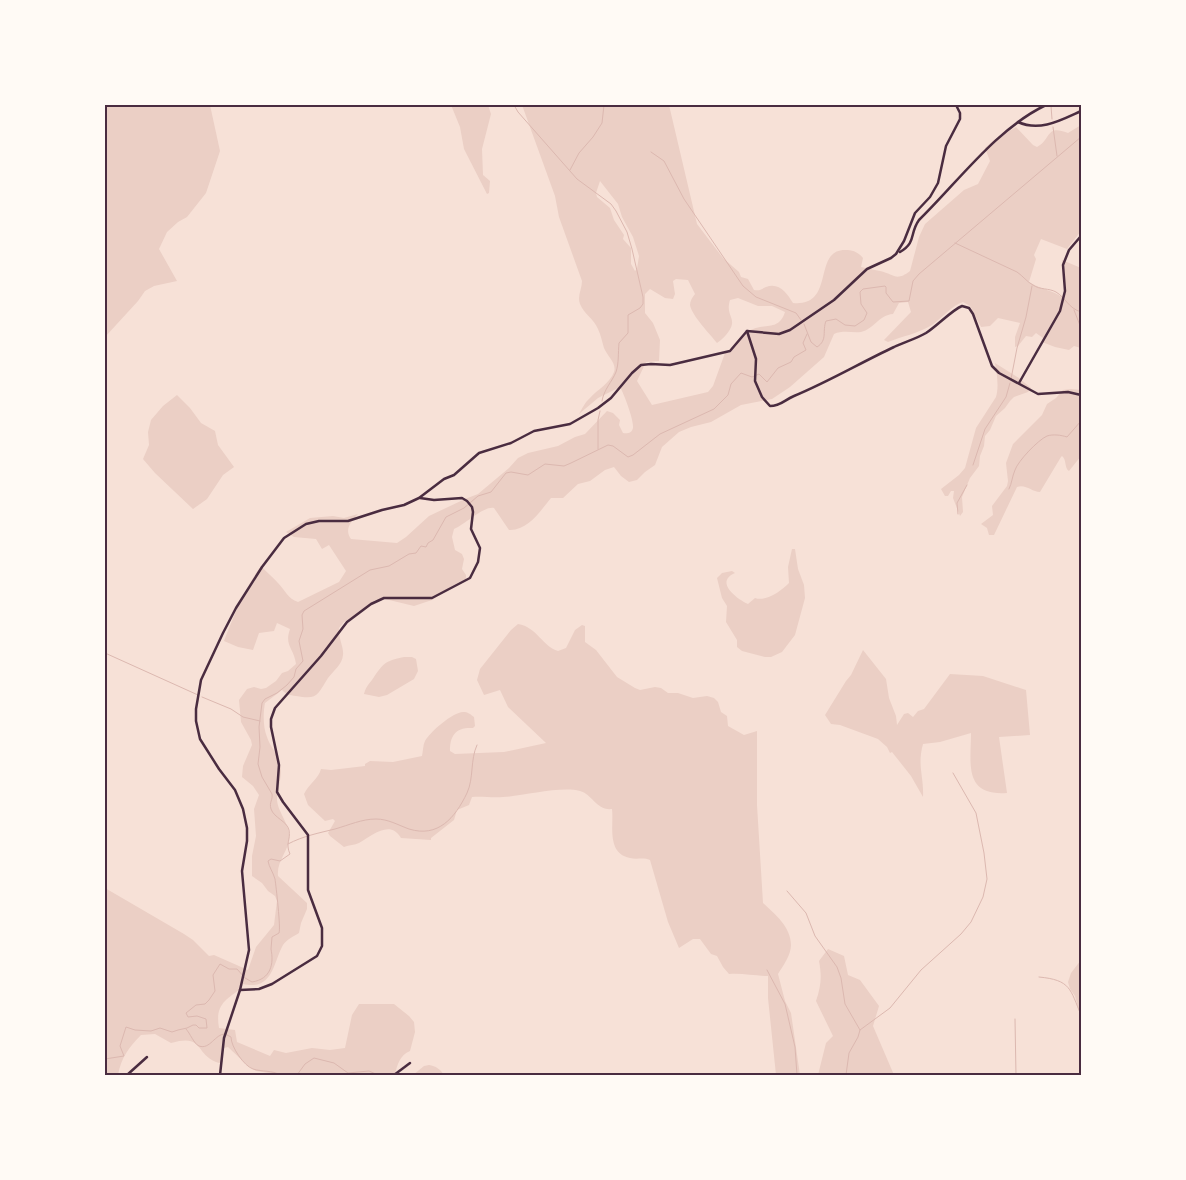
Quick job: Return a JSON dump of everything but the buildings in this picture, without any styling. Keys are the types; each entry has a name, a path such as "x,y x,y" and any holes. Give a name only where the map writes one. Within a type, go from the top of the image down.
{"street":[{"path":"896,254 904,241 915,213 930,198 938,183 946,146 960,119 960,113 956,105"},
{"path":"747,331 779,334 790,330 834,300 867,269 891,258 910,245 914,228 919,220 992,144 1030,113 1046,105"},
{"path":"1018,122 1038,127 1081,111"},
{"path":"1019,383 1060,311 1065,286 1063,265 1070,250 1081,236"},
{"path":"747,331 756,359 755,379 762,398 770,406 778,406 784,401 922,335 940,324 957,308 962,306 968,308 973,314 993,368 999,373 1038,394 1071,392 1081,395"},
{"path":"220,1075 224,1038 240,990 242,974 249,950 242,871 247,841 247,828 235,790 211,758 197,730 196,709 201,680 236,608 262,567 284,538 306,524 319,521 348,521 404,505 419,498 444,479 454,475 479,452 511,443 534,431 570,424 598,408 617,392 641,365 670,365 730,351 747,331"},
{"path":"240,990 259,989 272,984 316,956 322,946 322,928 308,890 308,836 277,792 279,765 271,727 271,719 275,708 321,656 347,622 371,604 384,598 432,598 470,578 478,562 480,548 471,529 473,512 472,507 467,501 462,498 434,500 419,498"},
{"path":"127,1075 148,1057"},
{"path":"394,1075 410,1062"}],"shaded area":[{"path":"105,105 210,105 220,151 206,193 187,217 167,232 159,249 177,281 154,286 145,291 105,337"},
{"path":"451,105 488,105 491,114 482,149 483,175 490,181 489,193 487,194 464,149 460,127"},
{"path":"522,105 669,105 697,224 723,258 739,272 741,277 748,279 754,290 775,286 782,289 793,303 806,302 815,296 820,288 825,268 835,252 850,250 863,258 861,267 898,277 910,271 919,237 925,224 964,190 978,184 990,161 985,148 994,140 1016,127 1037,147 1042,144 1052,131 1068,133 1081,125 1081,231 1067,249 1041,239 1034,255 1036,259 1029,282 1063,298 1066,293 1062,260 1081,268 1081,348 1074,346 1069,350 1055,347 1042,342 1043,338 1036,333 1032,337 1026,336 1015,347 1015,337 1020,323 998,318 990,326 981,327 970,306 963,302 954,306 932,325 888,342 884,340 911,312 908,302 899,303 893,314 884,317 866,330 834,334 824,357 790,387 772,399 741,405 711,422 679,432 662,447 655,465 637,480 629,482 614,467 605,470 590,481 578,484 563,498 551,498 533,519 522,527 509,530 494,508 490,508 480,512 454,529 452,537 455,550 462,554 464,559 462,569 466,579 432,600 414,606 385,599 375,600 364,610 344,622 339,628 343,652 342,659 316,695 313,697 303,697 285,693 282,690 265,703 264,720 266,733 281,769 277,800 287,825 289,836 289,842 278,870 278,876 307,903 307,909 299,933 283,945 271,974 260,983 253,985 243,984 242,988 226,1000 220,1008 218,1020 219,1028 235,1030 237,1042 270,1056 274,1050 286,1053 312,1048 330,1050 345,1048 352,1015 359,1004 394,1004 414,1022 415,1032 410,1051 401,1058 395,1075 281,1075 256,1071 228,1047 224,1048 222,1053 223,1062 219,1063 206,1055 195,1043 182,1041 171,1043 155,1034 141,1035 137,1039 123,1058 118,1075 105,1075 105,888 184,934 209,956 214,955 248,970 256,947 274,925 277,901 275,896 252,876 252,856 256,836 254,809 259,795 253,786 242,777 243,766 252,745 241,722 239,700 247,689 254,687 266,688 276,681 282,673 288,671 296,664 288,639 290,629 277,623 274,631 259,633 253,650 238,647 224,641 244,593 261,566 289,597 298,602 339,582 346,571 329,545 322,549 316,539 294,537 286,532 310,518 333,516 344,518 358,514 348,529 351,539 397,543 429,516 478,494 518,458 528,453 558,446 585,434 607,411 613,413 620,420 619,425 623,433 632,431 633,424 630,413 620,387 598,398 579,414 588,400 610,380 615,369 604,348 596,325 580,304 579,298 582,281 559,217 555,196","holes":["600,181 618,204 622,217 633,237 639,256 635,271 631,264 631,248 623,239 624,235 614,220 610,208 597,197 596,193","676,279 688,280 695,294 690,302 691,309 717,343 726,335 731,327 730,300 738,298 758,306 772,306 785,312 778,323 750,330 734,344 729,353 725,353 713,386 708,392 652,405 637,381 646,362 659,361 660,340 653,323 645,313 645,294 650,289 665,298 673,299 675,294 673,281"]},
{"path":"995,363 1031,388 1028,392 1014,397 996,416 985,436 979,466 970,478 962,497 963,512 960,516 953,498 954,491 945,496 941,489 965,468 976,428 996,397 998,385"},
{"path":"1063,390 1081,390 1081,456 1069,471 1062,456 1040,492 1020,486 1017,487 994,535 989,535 987,528 981,524 993,515 992,506 1007,486 1006,463 1013,444 1042,415 1047,404"},
{"path":"177,395 201,423 215,431 218,445 234,467 223,475 207,499 193,509 143,459 149,445 148,432 151,420 163,406"},
{"path":"792,549 795,549 798,569 804,585 805,598 795,635 782,652 771,657 742,651 737,647 737,640 726,622 727,606 722,598 717,578 722,573 732,571 735,573 729,577 727,585 738,598 748,604 755,598 768,597 789,583 788,567"},
{"path":"518,624 530,629 548,646 558,651 566,648 575,630 582,625 585,626 585,642 596,650 617,677 635,688 640,690 655,687 661,688 668,693 678,693 693,698 707,696 714,698 718,702 721,712 727,716 728,726 744,735 757,731 757,805 763,903 782,921 790,938 790,953 778,974 785,1001 791,1013 800,1075 776,1075 768,998 768,976 729,974 717,956 711,954 700,939 693,939 679,948 668,922 650,860 630,858 622,855 617,850 613,838 612,809 598,805 588,795 580,791 552,790 503,797 472,797 469,805 457,810 454,820 431,838 431,840 401,838 397,832 386,829 375,833 357,844 344,847 328,833 335,821 333,819 325,821 308,805 304,794 321,769 331,770 365,766 370,761 393,762 422,756 424,743 428,737 442,723 459,713 466,712 474,717 475,726 455,733 451,741 450,751 455,754 504,752 546,743 508,707 500,690 484,695 477,680 480,669"},
{"path":"863,650 886,679 889,698 896,716 897,725 904,714 908,713 913,717 918,711 924,709 950,674 983,676 1026,690 1030,735 999,737 1007,793 993,793 983,789 976,783 972,775 971,766 971,733 940,742 923,744 921,765 923,797 911,776 892,752 890,753 887,747 878,739 840,725 831,724 825,715 851,675"},
{"path":"404,657 416,659 418,671 414,679 387,695 379,697 364,694 368,685 385,664"},
{"path":"828,949 844,956 848,975 860,980 879,1006 873,1026 894,1075 818,1075 826,1043 833,1036 816,1001 821,972 819,961"},
{"path":"1081,960 1081,1019 1075,996 1068,982 1071,973"},
{"path":"429,1065 438,1068 444,1075 413,1075 424,1066"}],"waterway":[{"path":"514,105 577,179 611,204 627,232 643,297 643,304 628,315 628,333 619,343 616,372 604,393 602,401"},
{"path":"570,170 579,153 602,123 604,105"},
{"path":"1051,106 1052,119"},
{"path":"1053,127 1057,156"},
{"path":"804,324 811,342 817,347 824,338 826,321 836,319 845,325 855,326 864,320 867,313 861,304 860,292 863,289 885,286 886,293 893,302 909,301 913,281 919,274 1081,137"},
{"path":"651,152 664,161 684,199 743,286 756,297 796,313 801,320"},
{"path":"955,243 1017,272 1036,287 1056,292 1073,308 1081,312"},
{"path":"1011,379 1032,286"},
{"path":"1074,310 1081,328"},
{"path":"105,1059 124,1056 120,1046 126,1027 135,1030 151,1031 160,1028 172,1032 193,1025 199,1028 207,1028 206,1019 197,1016 188,1017 186,1013 196,1005 205,1004 209,1000 215,991 213,975 220,964 229,969 237,969 245,978 252,982 263,978 270,970 272,937 279,933 279,924 275,879 268,861 271,859 280,861 290,854 288,847 289,830 286,824 271,809 272,794 262,777 258,764 260,747 259,727 262,703 287,685 303,661 299,641 303,629 302,615 304,611 370,570 389,566 409,554 416,553 421,546 426,547 433,540 446,517 464,508 478,496 491,492 506,473 528,475 545,464 564,466 608,445 613,446 628,457 633,455 660,434 714,409 728,395 731,384 741,373 752,377 759,374 767,382 778,368 791,362 794,357 806,350 803,343 807,334"},
{"path":"973,465 985,429 1006,397 1010,383"},
{"path":"598,449 598,420 600,411"},
{"path":"1009,489 1017,466 1034,446 1047,436 1067,437 1081,421"},
{"path":"958,514 957,503 967,485"},
{"path":"105,653 198,695"},
{"path":"202,697 231,709 243,717 260,721"},
{"path":"288,844 311,835 371,819 385,820 419,831 429,831 437,828 451,818 467,793 477,745"},
{"path":"860,1030 890,1008 921,970 961,934 971,922 983,897 987,879 976,813 953,773"},
{"path":"787,891 806,913 815,936 837,967 841,978 845,1004 860,1030 849,1053 846,1075"},
{"path":"767,970 785,1004 795,1047 797,1075"},
{"path":"1039,977 1050,978 1068,987 1081,1015"},
{"path":"1015,1019 1016,1075"},
{"path":"186,1029 195,1043 203,1047 218,1036 225,1034 231,1037 236,1051 249,1067 280,1075"},
{"path":"297,1075 305,1064 314,1058 334,1063 348,1073 369,1071 378,1075"}]}
